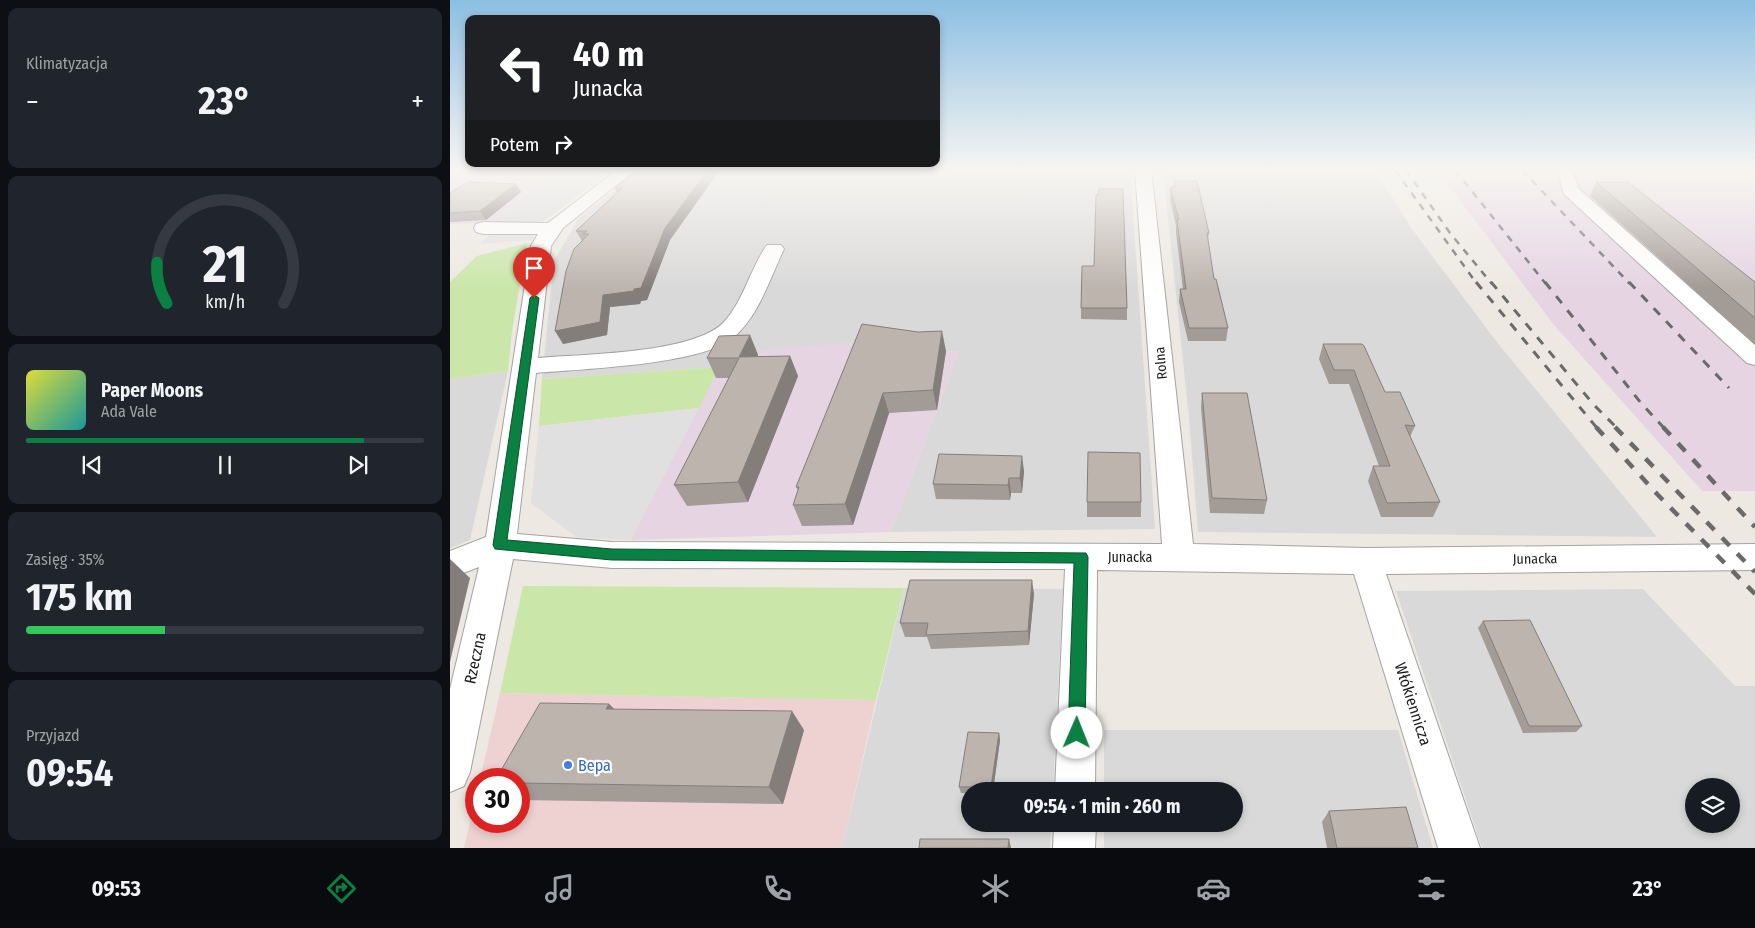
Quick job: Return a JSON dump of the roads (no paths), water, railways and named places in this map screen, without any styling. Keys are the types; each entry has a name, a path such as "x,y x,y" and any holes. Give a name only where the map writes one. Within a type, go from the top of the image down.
{"street":[{"path":"471,245 488,228 553,229 577,210"},
{"name":"Rolna","path":"1148,210 1179,557"},
{"path":"1592,210 1755,358"},
{"name":"Rzeczna","path":"450,772 500,545 542,246 553,229"},
{"path":"525,366 664,353 702,345 722,336 736,323 774,249"},
{"name":"Junacka","path":"450,565 500,545 612,555 1179,557 1366,561 1755,557"},
{"path":"1075,782 1081,557"},
{"name":"Włókiennicza","path":"1366,561 1459,848"},
{"path":"1074,848 1075,832"}],"railway":[{"path":"1423,210 1477,284"},
{"path":"1434,210 1450,233 1492,284"},
{"path":"1487,210 1546,284"},
{"path":"1559,210 1630,284"},
{"path":"1476,282 1597,428"},
{"path":"1491,282 1594,405 1617,428"},
{"path":"1545,282 1641,403 1664,428"},
{"path":"1629,282 1729,388"},
{"path":"1596,427 1658,495 1755,594"},
{"path":"1615,427 1755,572"},
{"path":"1663,427 1755,527"}],"place":[{"name":"Bepa","path":"568,765"}]}
